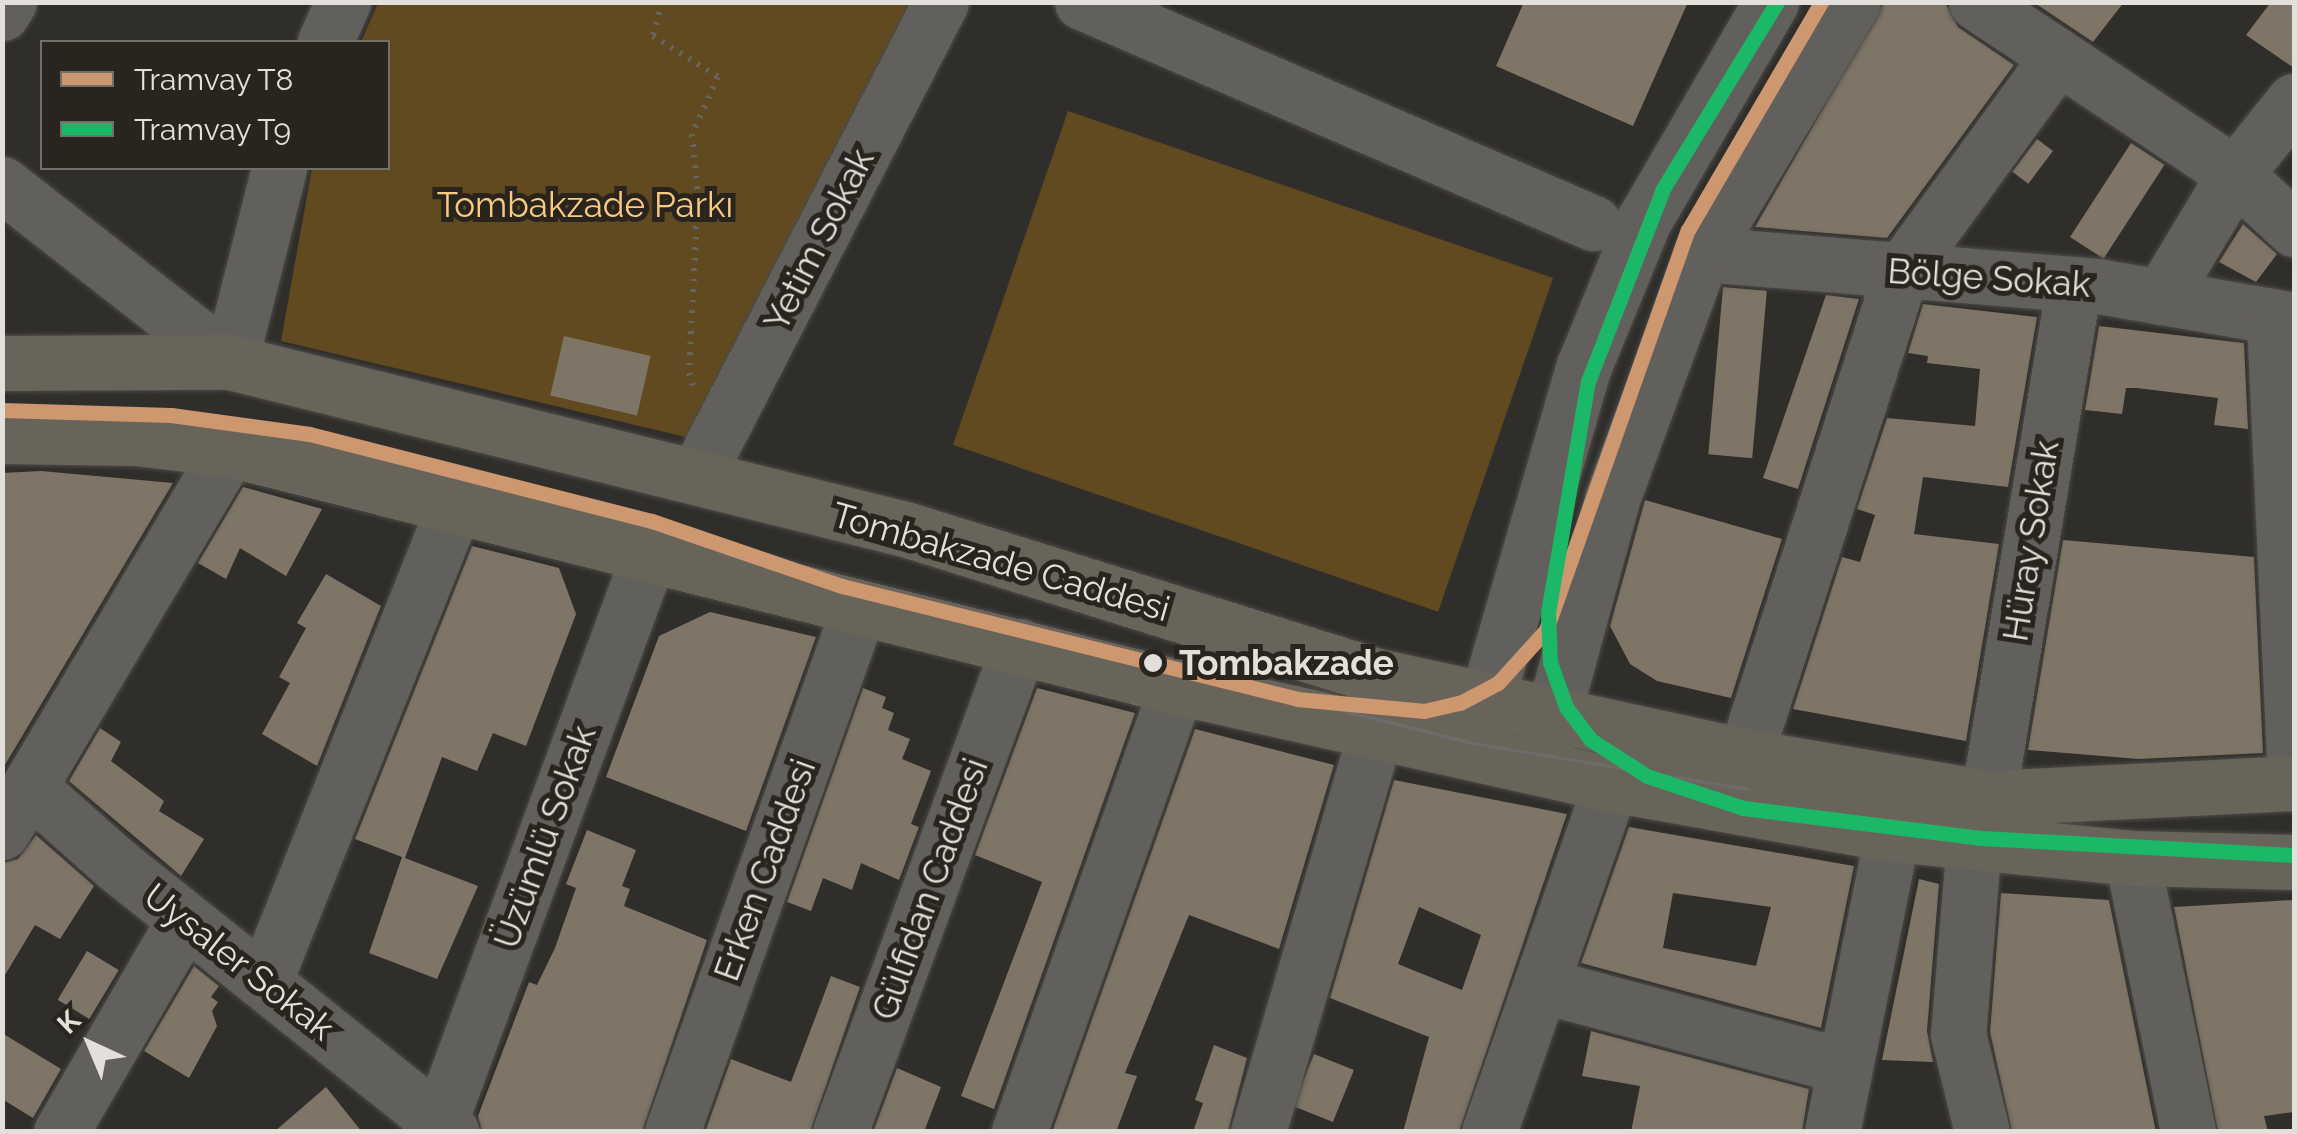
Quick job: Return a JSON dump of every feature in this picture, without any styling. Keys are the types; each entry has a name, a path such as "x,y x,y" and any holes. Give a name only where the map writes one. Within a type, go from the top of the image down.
{"main road":[{"name":"Tombakzade Caddesi","path":"2,363 230,362 705,461 904,529 1377,676 1745,756 2132,858 2294,862"},
{"name":"Tombakzade Caddesi","path":"2,436 135,438 229,449 456,502 859,608 1375,735 1532,769 1892,834 2294,784"}],"street":[{"path":"2,13 9,2"},
{"path":"326,40 343,2"},
{"name":"Yetim Sokak","path":"705,461 941,2"},
{"path":"1082,2 1593,223"},
{"path":"1478,758 1472,744 1484,698 1584,366 1643,222 1771,2"},
{"path":"1532,769 1546,754 1612,499 1702,254 1853,2"},
{"path":"1976,2 2235,174 2294,229"},
{"path":"1745,756 1901,272 2058,57"},
{"path":"2161,297 2235,174 2294,101"},
{"path":"2,184 230,362 278,170"},
{"name":"Bölge Sokak","path":"1702,254 2074,284 2284,319"},
{"name":"Hüray Sokak","path":"1982,1132 1958,1034 1981,820 2074,284"},
{"path":"2284,319 2294,755"},
{"path":"16,810 229,449"},
{"path":"264,982 456,502"},
{"name":"Üzümlü Sokak","path":"440,1128 650,552"},
{"name":"Erken Caddesi","path":"672,1132 859,608"},
{"name":"Gülfidan Caddesi","path":"840,1132 1019,646"},
{"path":"1019,1132 1177,687"},
{"path":"1258,1132 1375,735"},
{"path":"1489,1132 1611,784"},
{"name":"Uysaler Sokak","path":"16,810 185,919 440,1128"},
{"path":"1832,1132 1892,834"},
{"path":"2132,858 2188,1132"},
{"path":"61,1132 185,919"},
{"path":"1541,985 1844,1066"}],"path":[{"path":"662,2 653,36 718,78 692,134 698,194 688,373 705,461"}],"green space":[{"name":"Tombakzade Parkı","path":"378,3 911,3 694,439 281,341 312,170 390,170 390,40 362,40"},
{"path":"1068,111 1553,278 1438,612 953,445"}],"building":[{"path":"1524,2 1688,2 1633,126 1496,66"},
{"path":"1884,2 1945,2 1958,27 2014,65 1887,238 1755,227"},
{"path":"2033,2 2124,2 2093,42"},
{"path":"2271,2 2294,2 2294,68 2246,35"},
{"path":"2037,139 2053,151 2028,184 2012,172"},
{"path":"2131,143 2165,165 2104,259 2070,237"},
{"path":"2243,224 2277,254 2256,282 2219,262"},
{"path":"1723,287 1767,291 1752,458 1708,454"},
{"path":"1826,295 1859,299 1798,489 1763,478"},
{"path":"1923,304 2037,317 2008,487 1923,477 1914,534 1999,544 1966,741 1793,709 1842,557 1860,562 1875,515 1857,509 1887,418 1975,426 1980,369 1927,363 1928,356 1908,353"},
{"path":"2099,326 2244,343 2248,429 2214,425 2218,398 2137,388 2126,388 2122,414 2085,410"},
{"path":"564,336 651,356 637,415 550,395"},
{"path":"41,471 173,483 2,770 2,473"},
{"path":"243,487 322,509 286,576 240,548 226,579 198,563"},
{"path":"1645,500 1782,539 1731,698 1657,681 1630,664 1610,626"},
{"path":"2063,540 2254,557 2263,753 2139,759 2028,750"},
{"path":"472,546 559,568 576,614 526,746 493,733 477,771 442,757 405,858 478,886 437,979 369,953 402,857 355,839"},
{"path":"326,574 381,606 317,766 262,734 290,683 279,677 306,628 297,623"},
{"path":"710,612 816,637 746,831 606,777 659,636"},
{"path":"863,688 886,697 882,708 894,713 888,730 910,739 902,759 931,771 911,824 919,827 899,880 861,863 852,890 823,878 811,911 787,902"},
{"path":"1037,688 1135,713 994,1109 961,1096 1042,882 975,855"},
{"path":"100,728 121,742 111,761 164,801 159,811 204,839 181,876 69,781"},
{"path":"1195,729 1334,765 1279,949 1189,915 1125,1073 1137,1076 1116,1132 1052,1132"},
{"path":"1394,780 1567,814 1459,1132 1403,1132 1429,1037 1330,998","holes":["1419,907 1481,935 1462,990 1398,964"]},
{"path":"1629,827 1854,866 1821,1028 1581,963","holes":["1673,893 1771,907 1756,966 1663,948"]},
{"path":"587,830 636,850 622,886 630,889 624,906 707,940 642,1132 482,1132 478,1116 529,982 537,985 555,948 576,888 566,884"},
{"path":"36,835 94,886 60,939 35,925 2,980 2,863 18,859"},
{"path":"1919,879 1939,884 1927,1031 1933,1062 1882,1060"},
{"path":"2001,893 2109,900 2156,1132 2012,1132 1990,1032"},
{"path":"2294,900 2294,1112 2264,1116 2268,1132 2218,1132 2174,907"},
{"path":"87,951 119,970 89,1019 58,1000"},
{"path":"194,966 219,986 211,997 218,1002 212,1011 217,1026 189,1078 144,1051"},
{"path":"831,976 860,987 810,1132 705,1132 731,1059 791,1082"},
{"path":"1591,1031 1809,1089 1802,1132 1631,1132 1640,1086 1582,1076"},
{"path":"2,1033 61,1069 33,1118 2,1099"},
{"path":"1214,1045 1247,1058 1228,1132 1193,1132 1203,1103 1195,1100"},
{"path":"1314,1054 1354,1070 1333,1122 1293,1106"},
{"path":"897,1068 941,1087 924,1132 873,1132"},
{"path":"326,1087 362,1132 274,1132"}],"tram line":[{"name":"T9","path":"1777,2 1663,189 1588,381 1548,613 1550,662 1566,707 1591,740 1647,776 1743,808 1980,838 2293,855"},
{"name":"T8","path":"2,410 171,415 310,434 652,521 842,586 1297,699 1424,711 1460,703 1498,683 1546,630 1688,230 1821,2"},
{"path":"1297,699 1472,743 1747,789"}],"place":[{"name":"Tombakzade","path":"1153,663"}]}
